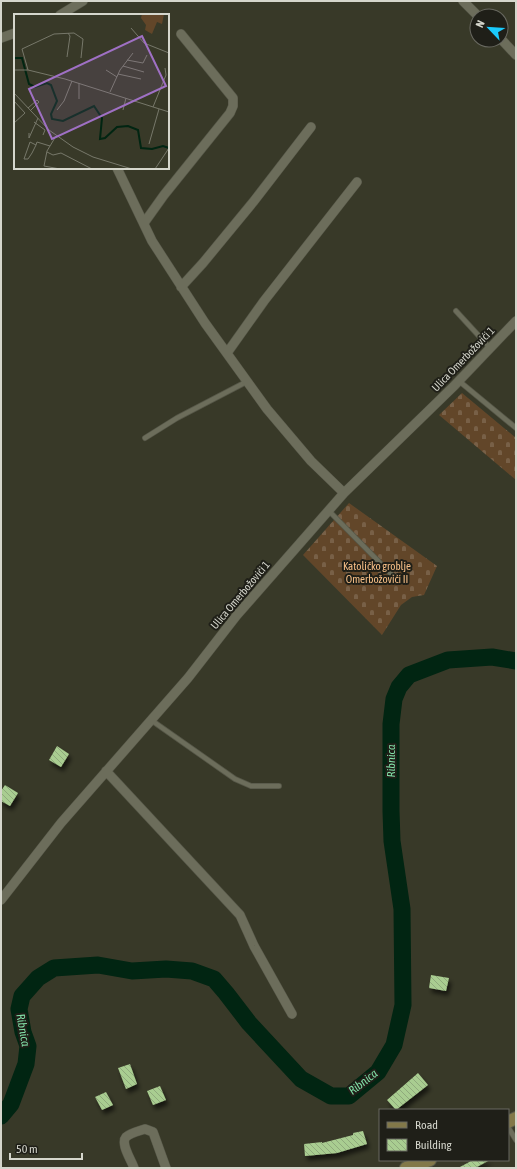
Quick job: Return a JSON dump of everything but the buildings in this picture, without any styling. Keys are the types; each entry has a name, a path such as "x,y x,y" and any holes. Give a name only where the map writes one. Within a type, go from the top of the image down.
{"main road":[{"path":"406,1168 427,1161"}],"street":[{"path":"62,14 83,1"},
{"path":"1,38 14,33"},
{"path":"144,223 164,195 230,113 233,106 233,98 181,34"},
{"path":"181,287 249,208 311,127"},
{"path":"118,169 152,241 181,287 268,409 311,461 344,493"},
{"path":"227,353 264,301 357,182"},
{"name":"Ulica Omerbožovići 1","path":"1,900 61,823 188,678 237,616 344,493 459,381 516,321"},
{"path":"106,770 240,915 254,946 292,1014"},
{"path":"134,1168 124,1146 124,1141 126,1137 144,1129 153,1132 166,1168"}],"lane":[{"path":"456,311 490,348"},
{"path":"459,381 516,428"},
{"path":"145,438 177,418 248,382"},
{"path":"329,511 392,575"},
{"path":"151,720 235,779 250,786 279,786"},
{"path":"509,1130 516,1140"}],"green space":[{"path":"462,393 516,438 516,480 439,415"},
{"name":"Katoličko groblje Omerbožovići II","path":"349,503 437,566 424,595 412,597 401,605 382,635 303,555"}],"waterway":[{"name":"Ribnica","path":"1,1116 11,1104 26,1064 28,1046 23,1032 19,1009 22,996 38,978 54,968 98,965 132,971 166,969 192,971 214,979 249,1023 301,1079 331,1096 349,1096 378,1072 394,1045 403,1005 402,909 392,841 391,811 391,724 394,699 399,687 409,675 448,660 492,657 516,661"}]}
